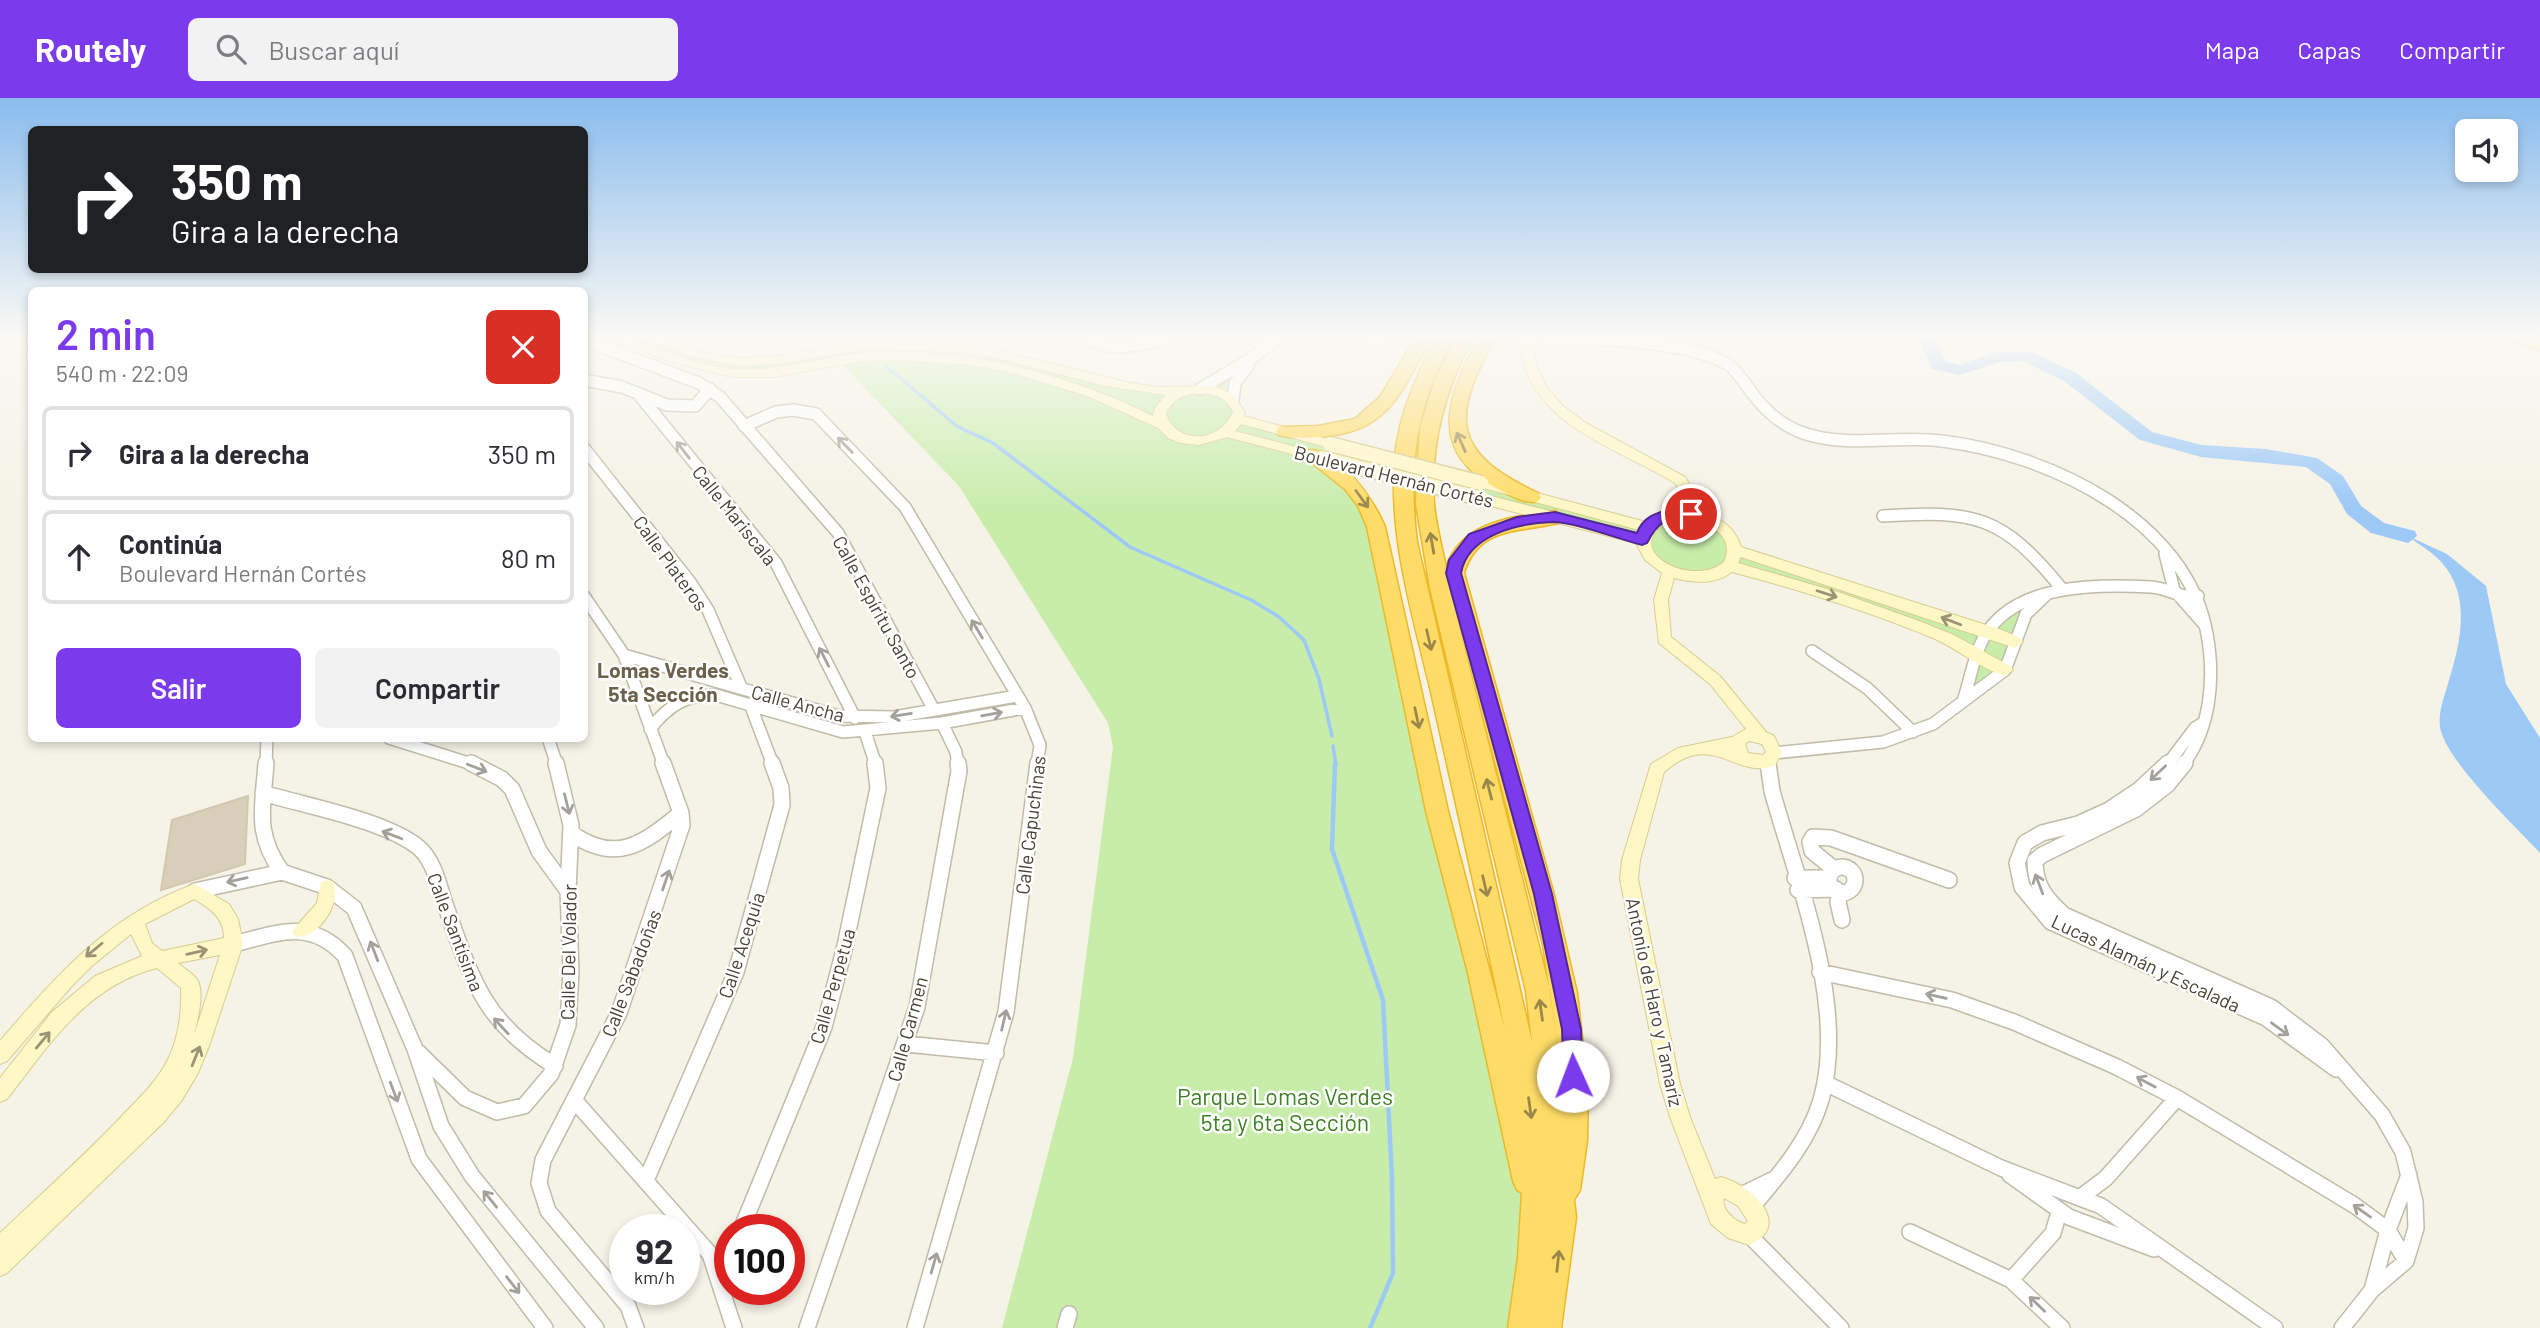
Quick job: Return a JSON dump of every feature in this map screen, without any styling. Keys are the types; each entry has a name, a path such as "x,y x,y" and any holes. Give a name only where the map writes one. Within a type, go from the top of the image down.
{"highway":[{"path":"1285,432 1327,432 1371,418 1393,394"},
{"path":"1419,394 1404,454 1403,493 1415,579 1505,974 1534,1138 1530,1267 1522,1328"},
{"path":"1439,394 1429,427 1425,504 1440,588 1538,991 1555,1118 1562,1217"},
{"path":"1461,394 1455,426 1464,452 1485,474 1532,497"},
{"path":"1316,457 1360,494 1377,527 1437,811 1479,969 1533,1212"},
{"path":"1546,1328 1562,1217 1576,1146 1572,1029 1540,884 1454,573 1463,548 1474,537 1517,522 1555,517"}],"main road":[{"path":"1100,394 1161,425 1173,435 1190,440 1210,439 1227,433 1238,419 1239,412 1233,400 1224,394"},
{"path":"1161,425 1159,414 1164,403 1178,394"},
{"path":"1547,394 1556,406 1588,431 1680,480 1689,494 1691,514"},
{"name":"Boulevard Hernán Cortés","path":"1238,419 1532,497 1644,533"},
{"name":"Boulevard Hernán Cortés","path":"1227,433 1555,517 1644,533"},
{"path":"1691,514 1723,527 1733,538 1736,551 1730,566 1719,574 1704,578 1670,572 1650,558 1644,533 1665,515 1691,514"},
{"path":"1736,551 1833,579 2015,642"},
{"path":"1730,566 1896,617 1958,642 1990,664 2005,670"},
{"path":"1670,572 1662,587 1664,639 1680,653"},
{"name":"Antonio de Haro y Tamaríz","path":"1731,1196 1700,1168 1671,1084 1629,879 1631,860 1657,769 1682,751 1755,745"},
{"path":"301,931 326,906 327,887"},
{"path":"0,1055 75,967 135,920 195,891 225,911 231,920 234,944 204,1036 191,1068 176,1093 141,1131 0,1266"},
{"path":"0,1247 141,1112 174,1067 191,1009 190,984 159,961 141,941 135,920"},
{"path":"0,1093 82,996 124,970 234,944"},
{"path":"1731,1196 1758,1217 1752,1232 1735,1232 1723,1222 1712,1204 1731,1196"}],"street":[{"path":"636,394 688,408 702,402 707,394"},
{"name":"Calle Espíritu Santo","path":"715,394 838,533 934,710"},
{"path":"1233,394 1233,400"},
{"name":"Lucas Alamán y Escalada","path":"1753,394 1766,413 1783,425 1809,435 1838,442 1942,441 2009,455 2052,472 2099,496 2162,547 2188,578 2198,596 2206,625 2211,668 2203,723 2195,728 2165,767 2139,790 2098,815 2078,824 2042,833 2025,844 2017,863 2022,887 2051,922 2254,1012 2359,1086 2382,1115 2403,1152 2415,1202 2416,1228 2406,1261"},
{"name":"Calle Mariscala","path":"640,396 776,563 855,718"},
{"name":"Calle Capuchinas","path":"744,426 759,417 793,410 816,414 905,507 1021,702 1040,745 1006,1012 915,1328"},
{"name":"Calle Plateros","path":"588,453 690,582 708,610 741,687"},
{"path":"1883,516 1937,512 1963,515 1991,524 2016,538 2034,554 2062,589"},
{"path":"2162,547 2180,597 2206,625"},
{"path":"2159,587 2171,578 2188,578"},
{"path":"1963,701 1988,631 2014,610 2046,595 2062,589 2159,587 2180,597 2198,596"},
{"path":"2005,670 2026,614 2046,595"},
{"name":"Calle Sabadoñas","path":"588,602 624,655 681,813 682,825 633,978 575,1101 543,1160 538,1183 548,1211 620,1296 636,1328"},
{"path":"1812,651 1859,681 1913,732"},
{"path":"1680,653 1715,680 1755,745 1772,791 1820,972 1826,1030 1825,1083 1813,1120 1794,1155 1776,1179 1731,1196"},
{"name":"Calle Ancha","path":"624,655 838,716 894,717 934,710 1021,702"},
{"name":"Antonio de Haro y Tamaríz","path":"1755,745 1801,749 1852,747 1913,732 1933,724 2005,670"},
{"name":"Calle Ancha","path":"650,729 668,707 683,697 700,694 716,695 750,704 843,732 943,723 1021,702"},
{"name":"Calle Acequia","path":"646,1178 736,972 782,805 781,788 750,704"},
{"name":"Calle Carmen","path":"807,1328 906,1044 916,1007 959,771 956,751 943,723"},
{"name":"Calle Perpetua","path":"748,1214 824,1027 845,946 878,788 878,772 865,732"},
{"path":"267,742 262,830 267,851 282,872"},
{"path":"415,742 435,745 500,778 514,791 536,846 551,872 568,891"},
{"name":"Calle Del Volador","path":"415,1049 480,1108 500,1114 516,1111 530,1101 555,1066 566,1037 571,985 568,891 571,818 549,742"},
{"name":"Calle Santísima","path":"263,793 362,824 419,849 432,868 476,991 496,1023 527,1051 555,1066"},
{"path":"571,833 590,846 606,851 623,850 641,843 681,813"},
{"path":"1842,919 1835,882 1812,851 1810,842 1813,837 1831,838 1949,880"},
{"path":"195,891 282,872 327,887 354,908 415,1049 441,1126 471,1176 596,1328"},
{"path":"1797,884 1835,882"},
{"path":"234,944 301,931 320,933 334,939 345,956 419,1159 545,1328"},
{"path":"1820,972 1952,1000 2014,1022 2118,1067 2177,1098 2354,1205 2388,1230 2406,1261 2372,1290 2342,1328"},
{"path":"906,1044 996,1053"},
{"path":"1825,1083 2001,1168 2106,1209 2177,1258 2261,1322 2275,1328"},
{"path":"2081,1197 2106,1178 2177,1098"},
{"path":"575,1101 646,1178 710,1254 714,1263"},
{"path":"2001,1168 2056,1210 2177,1258"},
{"path":"2372,1290 2383,1258 2388,1230 2409,1175"},
{"path":"2105,1230 2112,1223 2106,1209 2106,1178"},
{"path":"2053,1233 2056,1210 2050,1195 2060,1189"},
{"path":"2011,1280 2053,1233 2081,1222"},
{"path":"1752,1232 1841,1328"},
{"path":"1910,1232 2011,1280 2062,1328"},
{"path":"725,1305 734,1328"}],"green space":[{"name":"Parque Lomas Verdes 5ta y 6ta Sección","path":"871,394 1094,394 1197,442 1238,420 1327,445 1322,455 1310,456 1360,494 1533,1212 1522,1328 1002,1328 1073,1058 1113,747 1108,723 959,486"},
{"name":"Parque Lomas Verdes 5ta y 6ta Sección","path":"1095,394 1177,394 1157,420"},
{"path":"1182,394 1224,394 1223,397 1234,409 1226,427 1215,435 1201,438 1167,429 1165,406"},
{"path":"1481,483 1646,527 1641,539 1483,499"},
{"path":"1671,515 1709,521 1731,541 1729,565 1688,576 1652,557 1648,528"},
{"path":"1738,552 1987,631 2046,595 2026,614 2011,660 1963,701 1978,654 1958,642 1732,566"}],"water":[{"path":"2408,536 2447,554 2486,586 2506,684 2540,738 2540,853 2483,793 2454,757 2445,741 2440,727 2440,715 2460,635 2460,604 2457,589 2442,563"}],"building":[{"path":"248,796 245,864 161,890 172,820"}],"waterway":[{"path":"919,394 958,427 993,443 1130,547 1251,600 1279,617 1304,640 1319,679 1332,736"},
{"path":"2092,394 2146,436 2201,451 2266,455 2311,462 2337,480 2354,510 2378,528 2408,536"},
{"path":"1333,746 1336,765"},
{"path":"1335,763 1332,849 1383,1000 1392,1178 1393,1273 1370,1328"}],"district":[{"name":"Lomas Verdes 5ta Sección","path":"663,681"}],"route":[{"path":"1573,1076 1572,1029 1543,894 1454,573 1456,560 1474,537 1517,522 1555,517 1642,540 1646,527 1657,518 1673,513 1691,514"}]}
